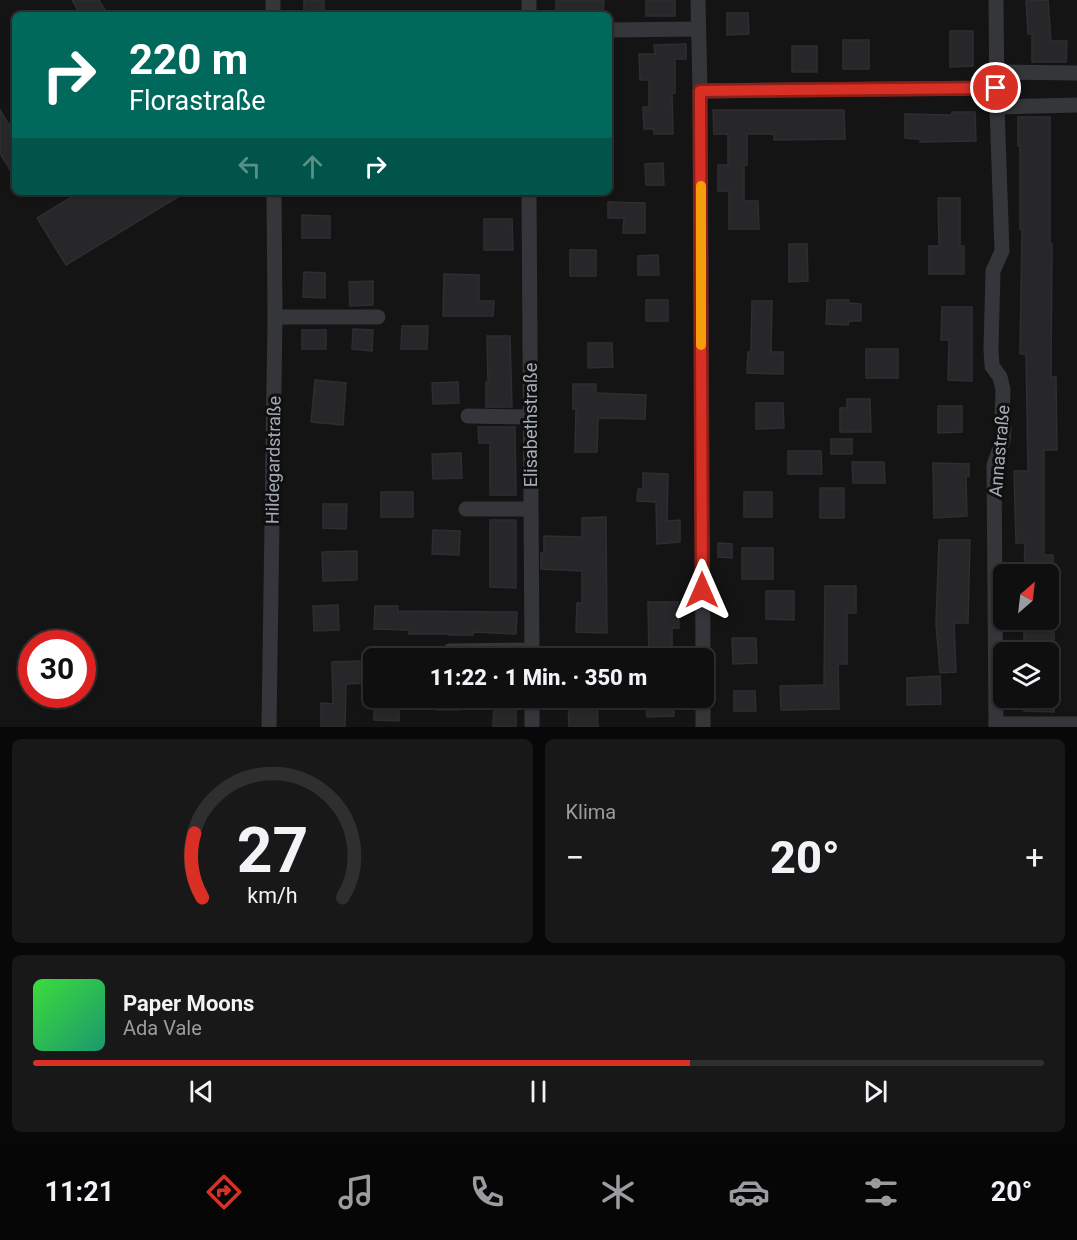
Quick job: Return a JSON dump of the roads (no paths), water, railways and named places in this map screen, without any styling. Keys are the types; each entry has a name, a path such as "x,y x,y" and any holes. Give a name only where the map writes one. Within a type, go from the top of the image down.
{"street":[{"path":"698,0 703,648"},
{"name":"Annastraße","path":"996,0 996,107 1002,251 993,271 991,349 992,366 1000,377 1004,390 1003,440 994,465 996,726"},
{"path":"612,30 698,29"},
{"path":"700,91 996,80 1077,73"},
{"path":"996,107 1077,105"},
{"name":"Hildegardstraße","path":"269,727 275,317 274,195"},
{"name":"Elisabethstraße","path":"529,195 532,648"},
{"path":"275,317 378,317"},
{"path":"468,416 530,417"},
{"path":"466,508 530,509"},
{"path":"532,708 532,727"},
{"path":"703,708 703,727"},
{"path":"996,726 1077,724"}]}
